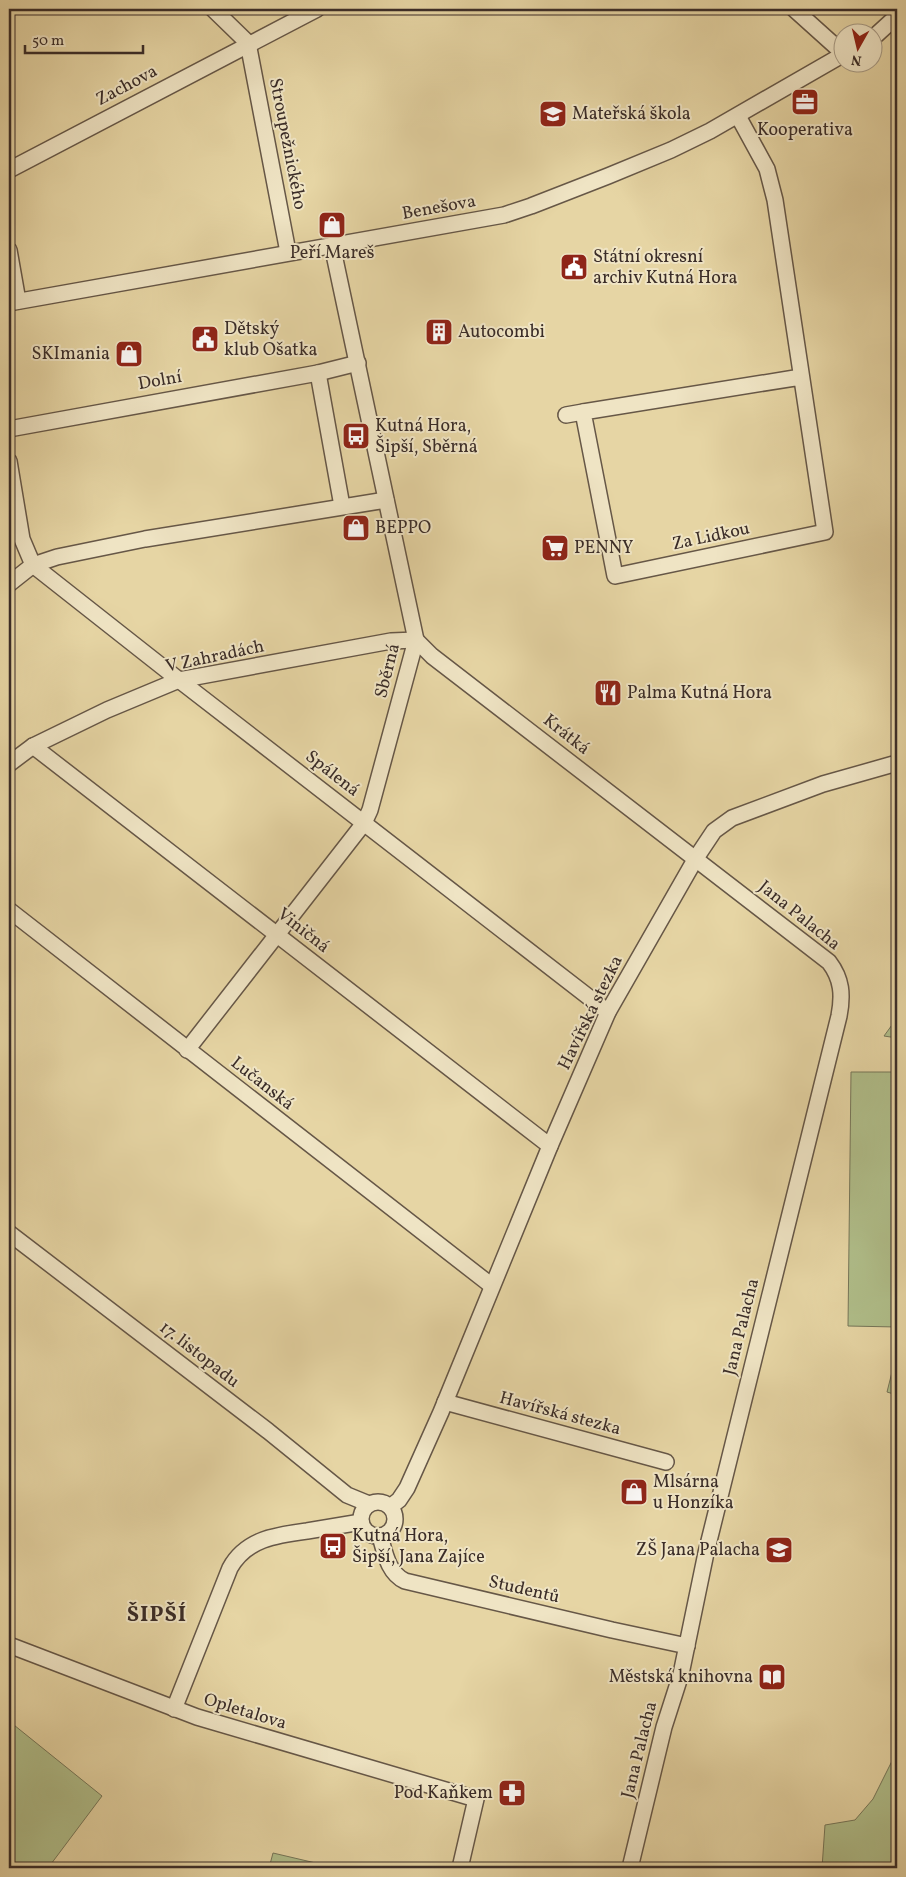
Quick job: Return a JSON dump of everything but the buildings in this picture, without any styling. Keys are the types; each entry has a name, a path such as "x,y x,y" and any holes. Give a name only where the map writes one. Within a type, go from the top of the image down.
{"street":[{"path":"212,9 248,43"},
{"name":"Zachova","path":"9,170 248,43 317,9"},
{"path":"794,9 834,45"},
{"path":"884,28 897,16"},
{"name":"Stroupežnického","path":"248,43 288,252"},
{"name":"Benešova","path":"13,302 288,252 457,224 517,211 671,150 738,116 834,60"},
{"name":"Za Lidkou","path":"583,412 615,576 825,532 773,191 767,169 738,116"},
{"name":"Sběrná","path":"188,1050 364,823 370,810 416,640 332,245"},
{"path":"9,250 13,302"},
{"name":"Dolní","path":"9,429 318,373 358,362"},
{"path":"318,373 342,506"},
{"path":"566,414 801,377"},
{"path":"9,461 22,539 34,565"},
{"path":"9,584 34,565 57,557 145,539 386,500"},
{"name":"Spálená","path":"34,565 179,680 608,1012"},
{"name":"V Zahradách","path":"9,764 33,746 107,710 179,680 391,642 416,640"},
{"name":"Krátká","path":"416,640 432,656 696,858"},
{"name":"Viničná","path":"33,746 550,1146"},
{"name":"Havířská stezka","path":"390,1507 399,1500 407,1488 445,1402 550,1146 608,1012 696,858 714,831 732,818 842,778 897,763"},
{"name":"Jana Palacha","path":"630,1868 664,1727 681,1674 708,1544 839,1016 842,996 836,972 829,962 696,858"},
{"name":"Lučanská","path":"9,910 492,1286"},
{"name":"17. listopadu","path":"9,1233 268,1431 347,1495 369,1504"},
{"name":"Havířská stezka","path":"445,1402 666,1462"},
{"path":"380,1502 390,1507 395,1516 393,1527 380,1536 375,1536 366,1531 361,1522 362,1512 369,1504 380,1502"},
{"path":"174,1709 230,1568 242,1552 267,1538 282,1533 361,1522"},
{"name":"Studentů","path":"380,1536 391,1570 397,1577 405,1581 687,1646"},
{"name":"Opletalova","path":"9,1645 174,1709 331,1758 476,1799 460,1868"}],"green space":[{"path":"897,1018 897,1038 884,1036"},
{"path":"851,1072 897,1072 897,1327 848,1326"},
{"path":"894,1364 897,1365 897,1395 887,1392"},
{"path":"9,1721 102,1796 48,1868 9,1868"},
{"path":"897,1751 897,1868 822,1868 825,1825 855,1820 873,1799"},
{"path":"273,1853 337,1868 269,1868"}],"place":[{"name":"Kooperativa","path":"805,102"},
{"name":"Mateřská škola","path":"553,114"},
{"name":"Peří Mareš","path":"332,225"},
{"name":"Státní okresní archiv Kutná Hora","path":"574,267"},
{"name":"Autocombi","path":"439,332"},
{"name":"Dětský klub Ošatka","path":"205,339"},
{"name":"SKImania","path":"129,354"},
{"name":"Kutná Hora, Šipší, Sběrná","path":"356,436"},
{"name":"BEPPO","path":"356,528"},
{"name":"PENNY","path":"555,548"},
{"name":"Palma Kutná Hora","path":"608,693"},
{"name":"Mlsárna u Honzíka","path":"634,1492"},
{"name":"Kutná Hora, Šipší, Jana Zajíce","path":"333,1546"},
{"name":"ZŠ Jana Palacha","path":"779,1550"},
{"name":"Městská knihovna","path":"772,1677"},
{"name":"Pod Kaňkem","path":"512,1793"}],"district":[{"name":"ŠIPŠÍ","path":"157,1615"}]}
